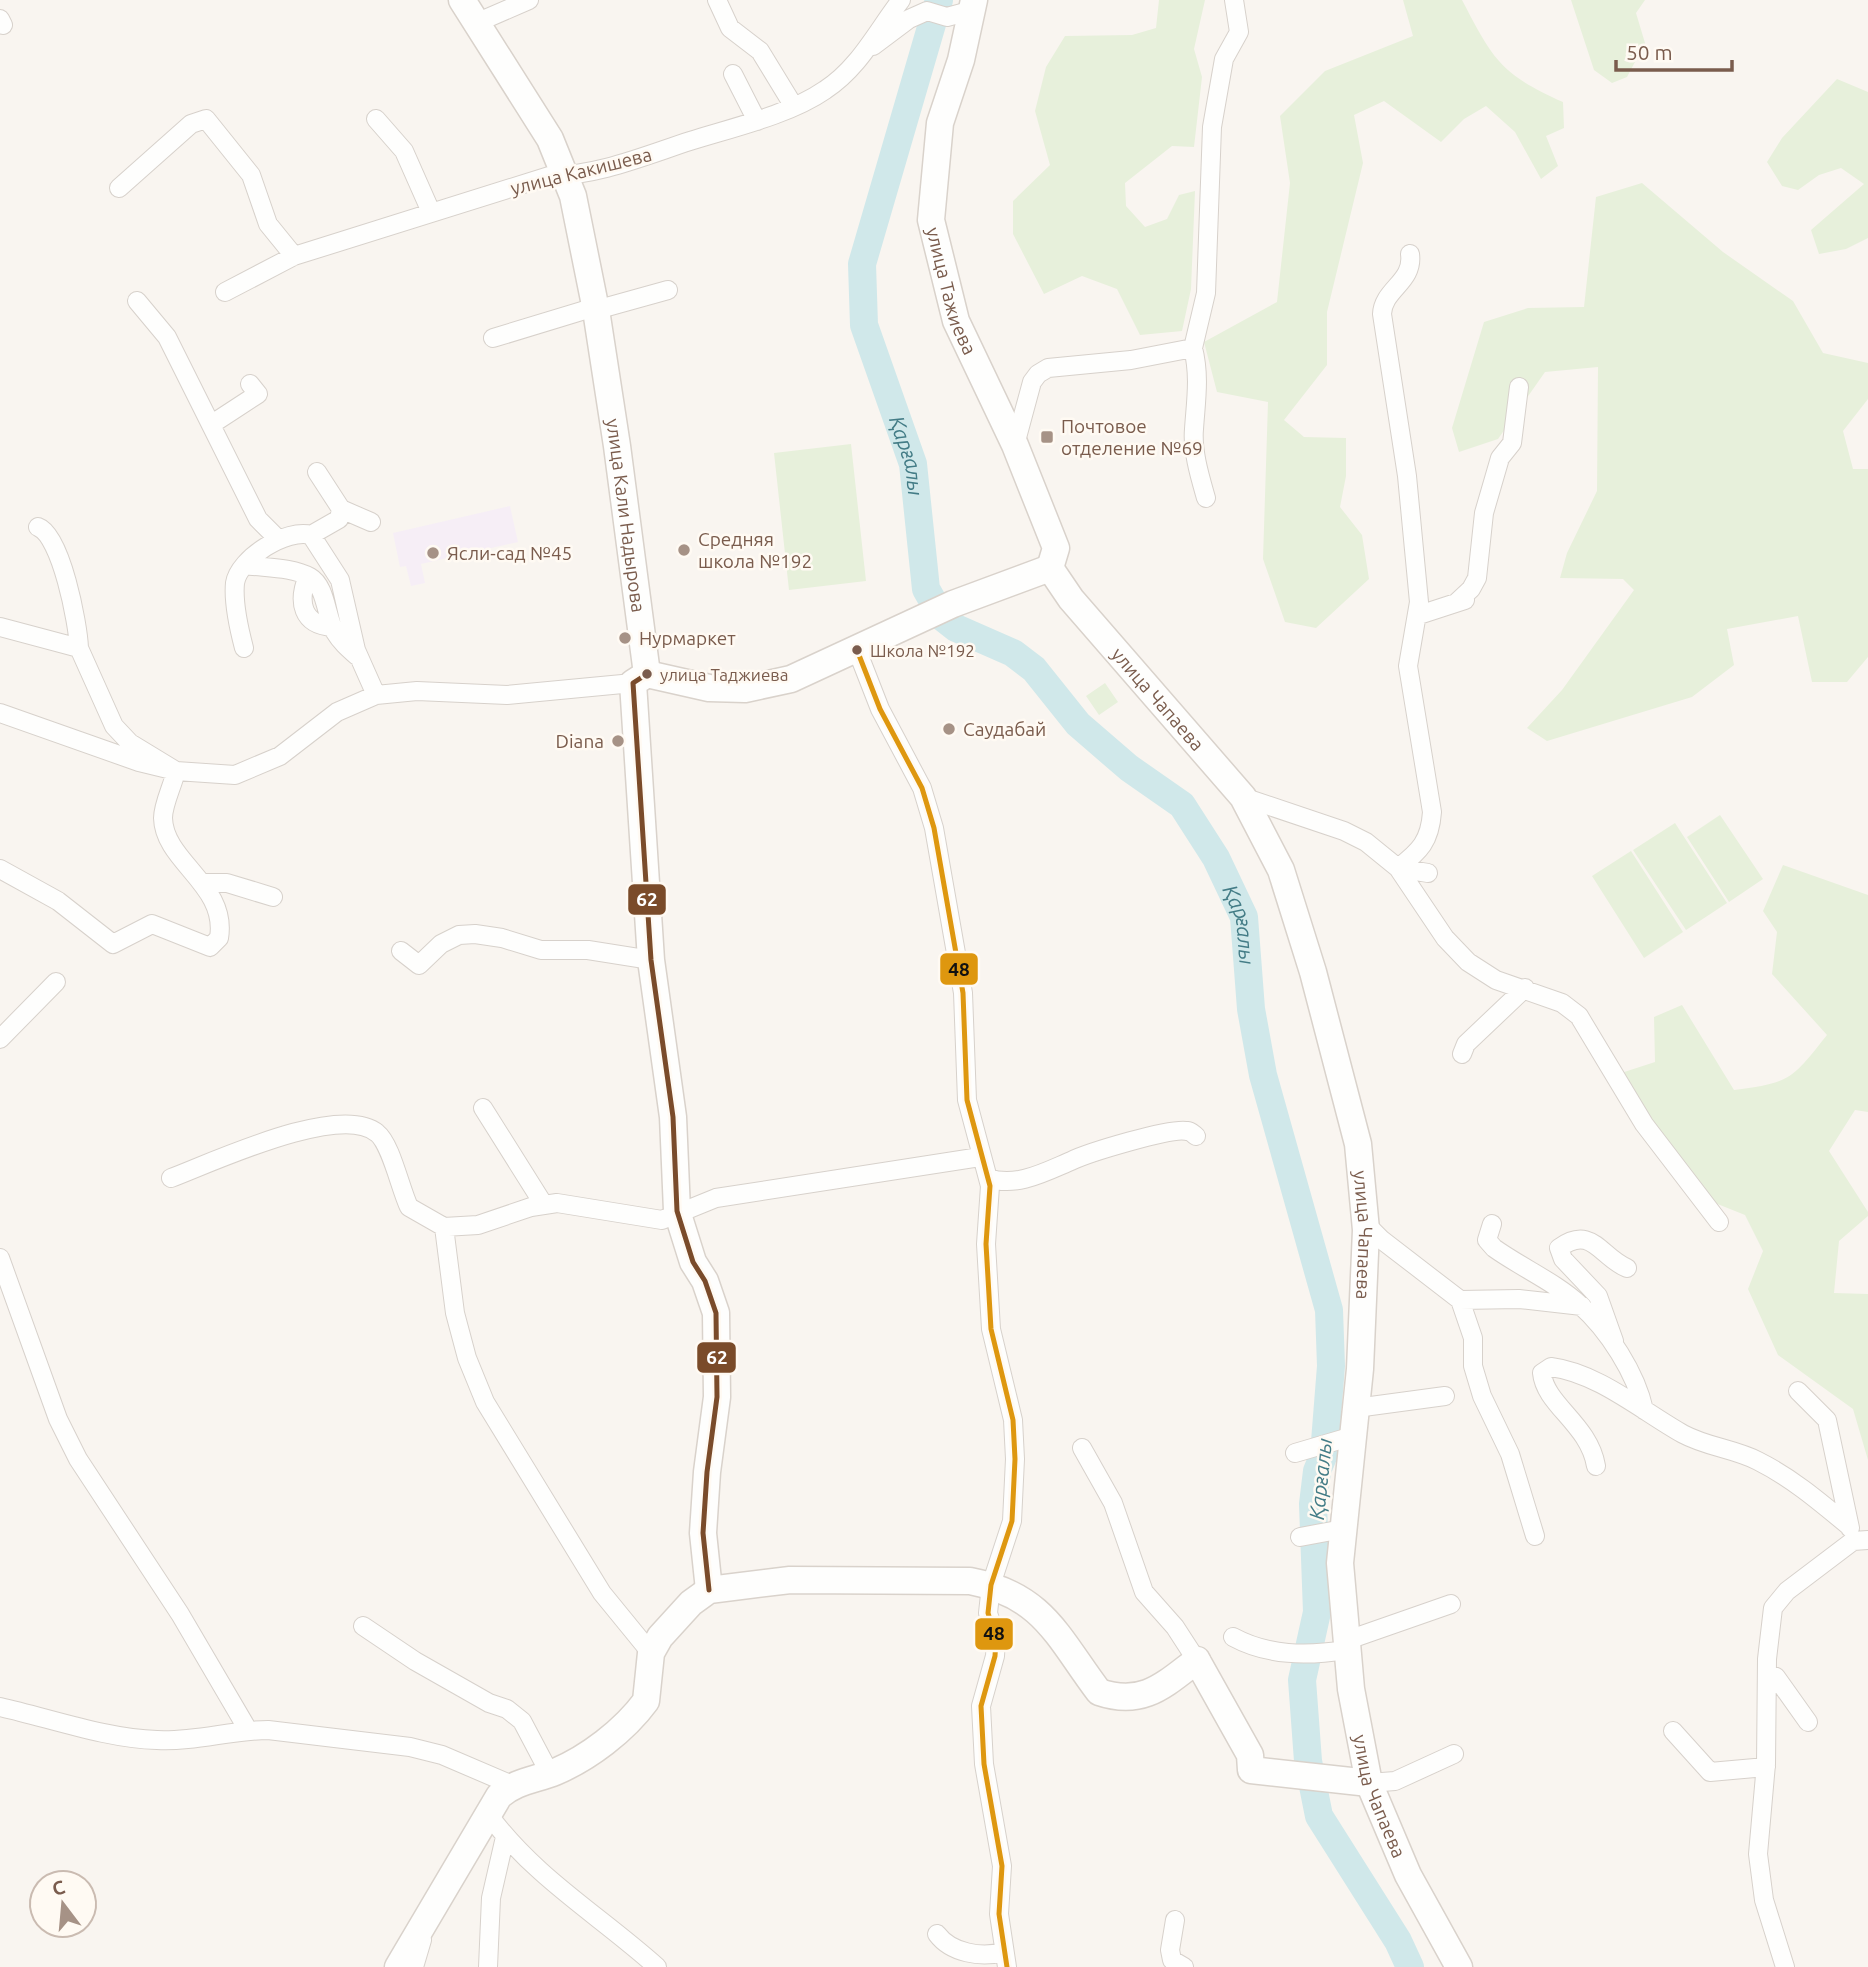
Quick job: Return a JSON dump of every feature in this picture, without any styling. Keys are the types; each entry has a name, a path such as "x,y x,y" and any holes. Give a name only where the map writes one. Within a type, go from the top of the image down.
{"street":[{"name":"улица Кали Надырова","path":"462,0 550,139 567,176 595,309 640,679 651,960 673,1117 677,1211 693,1262 705,1280 716,1313 717,1397 706,1472 703,1533 709,1590"},
{"path":"476,23 529,0"},
{"path":"717,0 730,28 760,51 793,105"},
{"name":"улица Какишева","path":"225,292 294,256 549,176 567,176 621,164 757,121 825,90 870,47 901,0"},
{"path":"1206,498 1193,431 1198,401 1197,367 1192,348 1206,293 1212,127 1224,59 1239,32 1234,0"},
{"path":"870,47 887,38 909,19 927,11 947,17 973,5"},
{"name":"улица Тажиева","path":"973,5 961,60 940,123 931,220 956,321 1015,445 1056,548 1050,568"},
{"path":"733,74 757,121"},
{"path":"119,188 191,124 206,119 251,175 268,224 294,256"},
{"path":"376,119 404,151 431,212"},
{"path":"1398,868 1423,848 1431,832 1432,812 1408,666 1419,615 1407,476 1382,314 1384,298 1408,272 1410,254"},
{"path":"493,338 668,290"},
{"path":"137,301 167,337 183,374 212,424 258,519 278,539"},
{"path":"1015,445 1032,382 1048,368 1131,360 1192,348"},
{"path":"212,424 258,394 250,384"},
{"path":"1456,603 1471,589 1477,578 1484,513 1500,458 1512,443 1519,387"},
{"path":"317,472 341,509 371,522"},
{"path":"311,535 339,519 341,509"},
{"path":"38,527 44,529 52,541 75,616 79,648 114,726 130,743 176,771"},
{"path":"244,648 235,582 245,565 278,539 299,531 311,535 340,580 360,658 376,695"},
{"path":"245,565 308,576 321,591 333,627 344,645 360,658"},
{"path":"0,713 139,762 176,771 241,779 279,756 337,712 376,695 417,691 507,695 640,679 709,688 745,689 791,679 953,604 1050,568"},
{"name":"улица Чапаева","path":"1050,568 1071,599 1243,797 1281,870 1313,972 1358,1144 1365,1223 1356,1408 1344,1439 1334,1530 1340,1563 1346,1646 1368,1783 1408,1875 1459,1967"},
{"path":"1419,615 1478,597"},
{"path":"0,627 79,648"},
{"path":"857,650 880,709 922,788 934,828 963,993 967,1100 980,1157 988,1178 986,1244 991,1329 1013,1420 1016,1491 1012,1521 991,1585 988,1613 996,1639 995,1656 981,1706 984,1764 1002,1867 999,1914 1005,1959 971,1953 942,1942 937,1934"},
{"path":"0,869 58,901 113,944 152,924 210,947 215,944 220,930 219,918 204,883 173,844 163,817 176,771"},
{"path":"1243,797 1344,831 1366,842 1398,868 1445,938 1468,962 1496,980 1562,1003 1579,1016 1644,1124 1719,1222"},
{"path":"1398,868 1428,873"},
{"path":"204,883 227,883 273,897"},
{"path":"401,951 419,965 441,944 459,935 475,934 502,938 541,950 588,950 651,960"},
{"path":"0,1039 56,982"},
{"path":"1462,1054 1466,1044 1525,988"},
{"path":"482,1108 544,1205"},
{"path":"171,1178 279,1136 331,1126 364,1128 376,1131 384,1141 409,1206 444,1227 478,1225 556,1203 662,1220 677,1211 716,1198 980,1157"},
{"path":"988,1178 998,1182 1047,1174 1071,1160 1160,1134 1187,1130 1196,1136"},
{"path":"1365,1223 1382,1240 1460,1300 1473,1338 1473,1366 1479,1386 1510,1454 1535,1536"},
{"path":"1492,1224 1486,1240 1494,1248 1582,1306 1615,1348 1641,1393 1644,1410"},
{"path":"444,1227 455,1313 467,1358 485,1402 601,1593 651,1653"},
{"path":"1615,1348 1611,1327 1598,1296 1563,1259 1559,1248 1581,1239 1595,1243 1617,1264 1627,1268"},
{"path":"0,1258 58,1419 78,1459 180,1614 248,1730"},
{"path":"1460,1300 1519,1299 1582,1306"},
{"path":"1596,1466 1593,1450 1575,1421 1543,1384 1542,1373 1551,1367 1563,1368 1644,1410 1685,1435 1756,1459 1812,1495 1857,1536"},
{"path":"1798,1391 1827,1420 1857,1536"},
{"path":"1356,1408 1445,1396"},
{"path":"1295,1453 1344,1439"},
{"path":"1082,1448 1114,1503 1143,1592 1175,1627 1198,1662 1250,1755 1251,1770 1368,1783 1395,1781 1454,1754"},
{"path":"1300,1537 1334,1530"},
{"path":"1785,1967 1764,1900 1758,1854 1766,1767 1767,1673 1773,1608 1787,1591 1857,1536"},
{"path":"398,1967 425,1926 451,1874 499,1796 512,1785 571,1765 601,1744 641,1708 646,1702 651,1653 673,1620 709,1590 790,1580 970,1581 991,1585 1024,1599 1046,1618 1099,1692 1124,1697 1156,1692 1198,1662"},
{"path":"1233,1637 1248,1645 1291,1654 1317,1655 1451,1604"},
{"path":"363,1626 415,1661 489,1703 508,1709 522,1721 550,1773"},
{"path":"1767,1673 1776,1676 1808,1722"},
{"path":"0,1707 141,1740 200,1740 248,1730 410,1747 442,1755 512,1785"},
{"path":"1673,1731 1710,1772 1766,1767"},
{"path":"488,1814 505,1837 574,1903 657,1967"},
{"path":"488,1967 491,1898 505,1837"},
{"path":"592,1915 603,1916 632,1928"},
{"path":"1174,1920 1170,1950 1172,1960 1184,1967"},
{"path":"414,1967 425,1926"}],"shaded area":[{"name":"Ясли-сад №45","path":"510,506 518,542 421,564 425,583 411,586 406,566 400,567 393,533"}],"green space":[{"path":"1159,0 1205,0 1194,49 1202,77 1194,147 1172,146 1125,183 1126,206 1145,227 1167,219 1179,195 1195,191 1191,289 1182,331 1140,335 1117,289 1082,276 1044,294 1013,234 1013,201 1050,165 1035,111 1046,67 1065,36 1132,35 1156,28"},
{"path":"1403,0 1462,0 1500,63 1525,83 1563,102 1564,128 1546,136 1558,166 1541,179 1515,132 1486,106 1464,119 1441,142 1384,101 1354,115 1363,163 1327,312 1327,365 1284,420 1304,437 1346,438 1346,476 1340,507 1362,535 1369,579 1316,628 1285,622 1263,559 1268,402 1217,392 1204,342 1277,302 1290,183 1280,116 1325,71 1413,36"},
{"path":"1571,0 1645,0 1636,13 1645,43 1627,77 1612,83 1594,70"},
{"path":"1837,79 1868,92 1868,238 1846,249 1819,254 1811,230 1864,184 1841,168 1819,175 1798,190 1782,186 1767,162 1782,138"},
{"path":"1642,183 1723,252 1793,301 1823,353 1868,363 1868,399 1843,431 1853,469 1868,469 1868,657 1847,682 1812,682 1798,616 1727,629 1734,665 1692,697 1547,741 1527,728 1562,690 1634,590 1623,579 1560,578 1567,553 1597,491 1598,367 1545,372 1498,439 1459,452 1452,428 1484,322 1528,308 1584,307 1596,197"},
{"path":"851,444 866,581 789,590 774,453"},
{"path":"1105,683 1118,702 1099,715 1086,696"},
{"path":"1720,815 1763,879 1729,902 1687,837"},
{"path":"1675,823 1727,903 1686,930 1633,850"},
{"path":"1631,851 1683,932 1644,958 1592,876"},
{"path":"1783,865 1868,895 1868,1112 1855,1110 1829,1151 1868,1212 1868,1216 1839,1241 1834,1293 1868,1294 1868,1460 1853,1409 1778,1355 1748,1289 1763,1251 1745,1215 1695,1195 1615,1075 1655,1062 1654,1017 1682,1005 1734,1090 1768,1085 1789,1076 1827,1035 1772,974 1777,932 1763,911"}],"waterway":[{"name":"Қарғалы","path":"939,0 862,264 864,325 913,464 926,589 942,617 956,628 1013,653 1034,669 1078,724 1129,768 1182,805 1216,858 1244,917 1251,1009 1263,1075 1329,1310 1331,1366 1324,1454 1317,1471 1313,1504 1317,1612 1302,1680 1308,1761 1319,1816 1398,1941 1410,1967"}],"transit line":[{"name":"48","path":"857,650 880,709 922,788 934,828 963,993 967,1100 990,1186 986,1244 991,1329 1013,1420 1015,1459 1012,1521 991,1585 988,1613 996,1639 995,1656 981,1706 984,1764 1002,1866 999,1914 1007,1967"},
{"name":"62","path":"647,674 633,683 651,960 673,1117 677,1211 693,1262 705,1281 716,1313 717,1397 707,1472 703,1533 709,1590"}],"place":[{"name":"Почтовое отделение №69","path":"1047,437"},
{"name":"Средняя школа №192","path":"684,550"},
{"name":"Ясли-сад №45","path":"433,553"},
{"name":"Нурмаркет","path":"625,638"},
{"name":"Школа №192","path":"857,650"},
{"name":"улица Таджиева","path":"647,674"},
{"name":"Саудабай","path":"949,729"},
{"name":"Diana","path":"618,741"}]}
